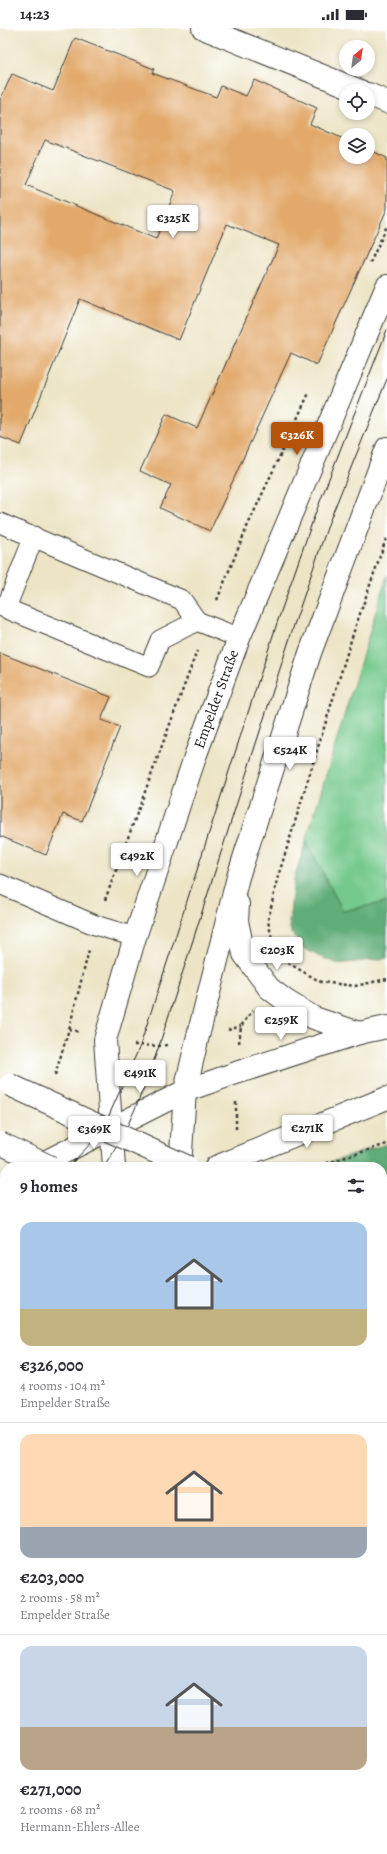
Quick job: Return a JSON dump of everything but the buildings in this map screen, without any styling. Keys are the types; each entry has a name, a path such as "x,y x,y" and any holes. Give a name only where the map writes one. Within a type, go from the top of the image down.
{"main road":[{"path":"203,28 343,84"},
{"path":"375,97 387,102"},
{"name":"Empelder Straße","path":"113,1162 104,1040 135,937 196,754 239,638 387,286"},
{"path":"180,1162 185,1091 238,877 310,653 387,448"},
{"path":"238,877 237,921 244,954 269,988 286,1001 314,1018 359,1033"},
{"path":"44,1162 185,1091 359,1033 387,1027"},
{"path":"5,1082 177,1162"},
{"path":"228,1162 387,1098"},
{"path":"0,1143 40,1162"}],"lane":[{"path":"0,523 34,536 182,600 197,621 239,638"},
{"path":"34,536 3,607 149,667 160,640 197,621"},
{"path":"0,884 95,925 135,937"}],"path":[{"path":"274,946 268,921 277,880 353,634 387,536"},
{"path":"285,960 289,965 321,982 355,986 387,979"},
{"path":"69,1029 104,1040 140,1046 159,1046 197,1040 241,1026"},
{"path":"331,1162 387,1144"}],"green space":[{"path":"387,575 387,902 343,911 306,841"},
{"path":"306,841 343,911 387,902 387,958 339,964 318,956 302,947 291,932 289,922 294,879"},
{"path":"387,1144 387,1162 331,1162"}],"tram line":[{"path":"73,1162 99,1135 140,1046 278,620 314,517 387,330"},
{"path":"107,1162 121,1138 142,1093 159,1046 294,625 329,522 387,379"}]}
